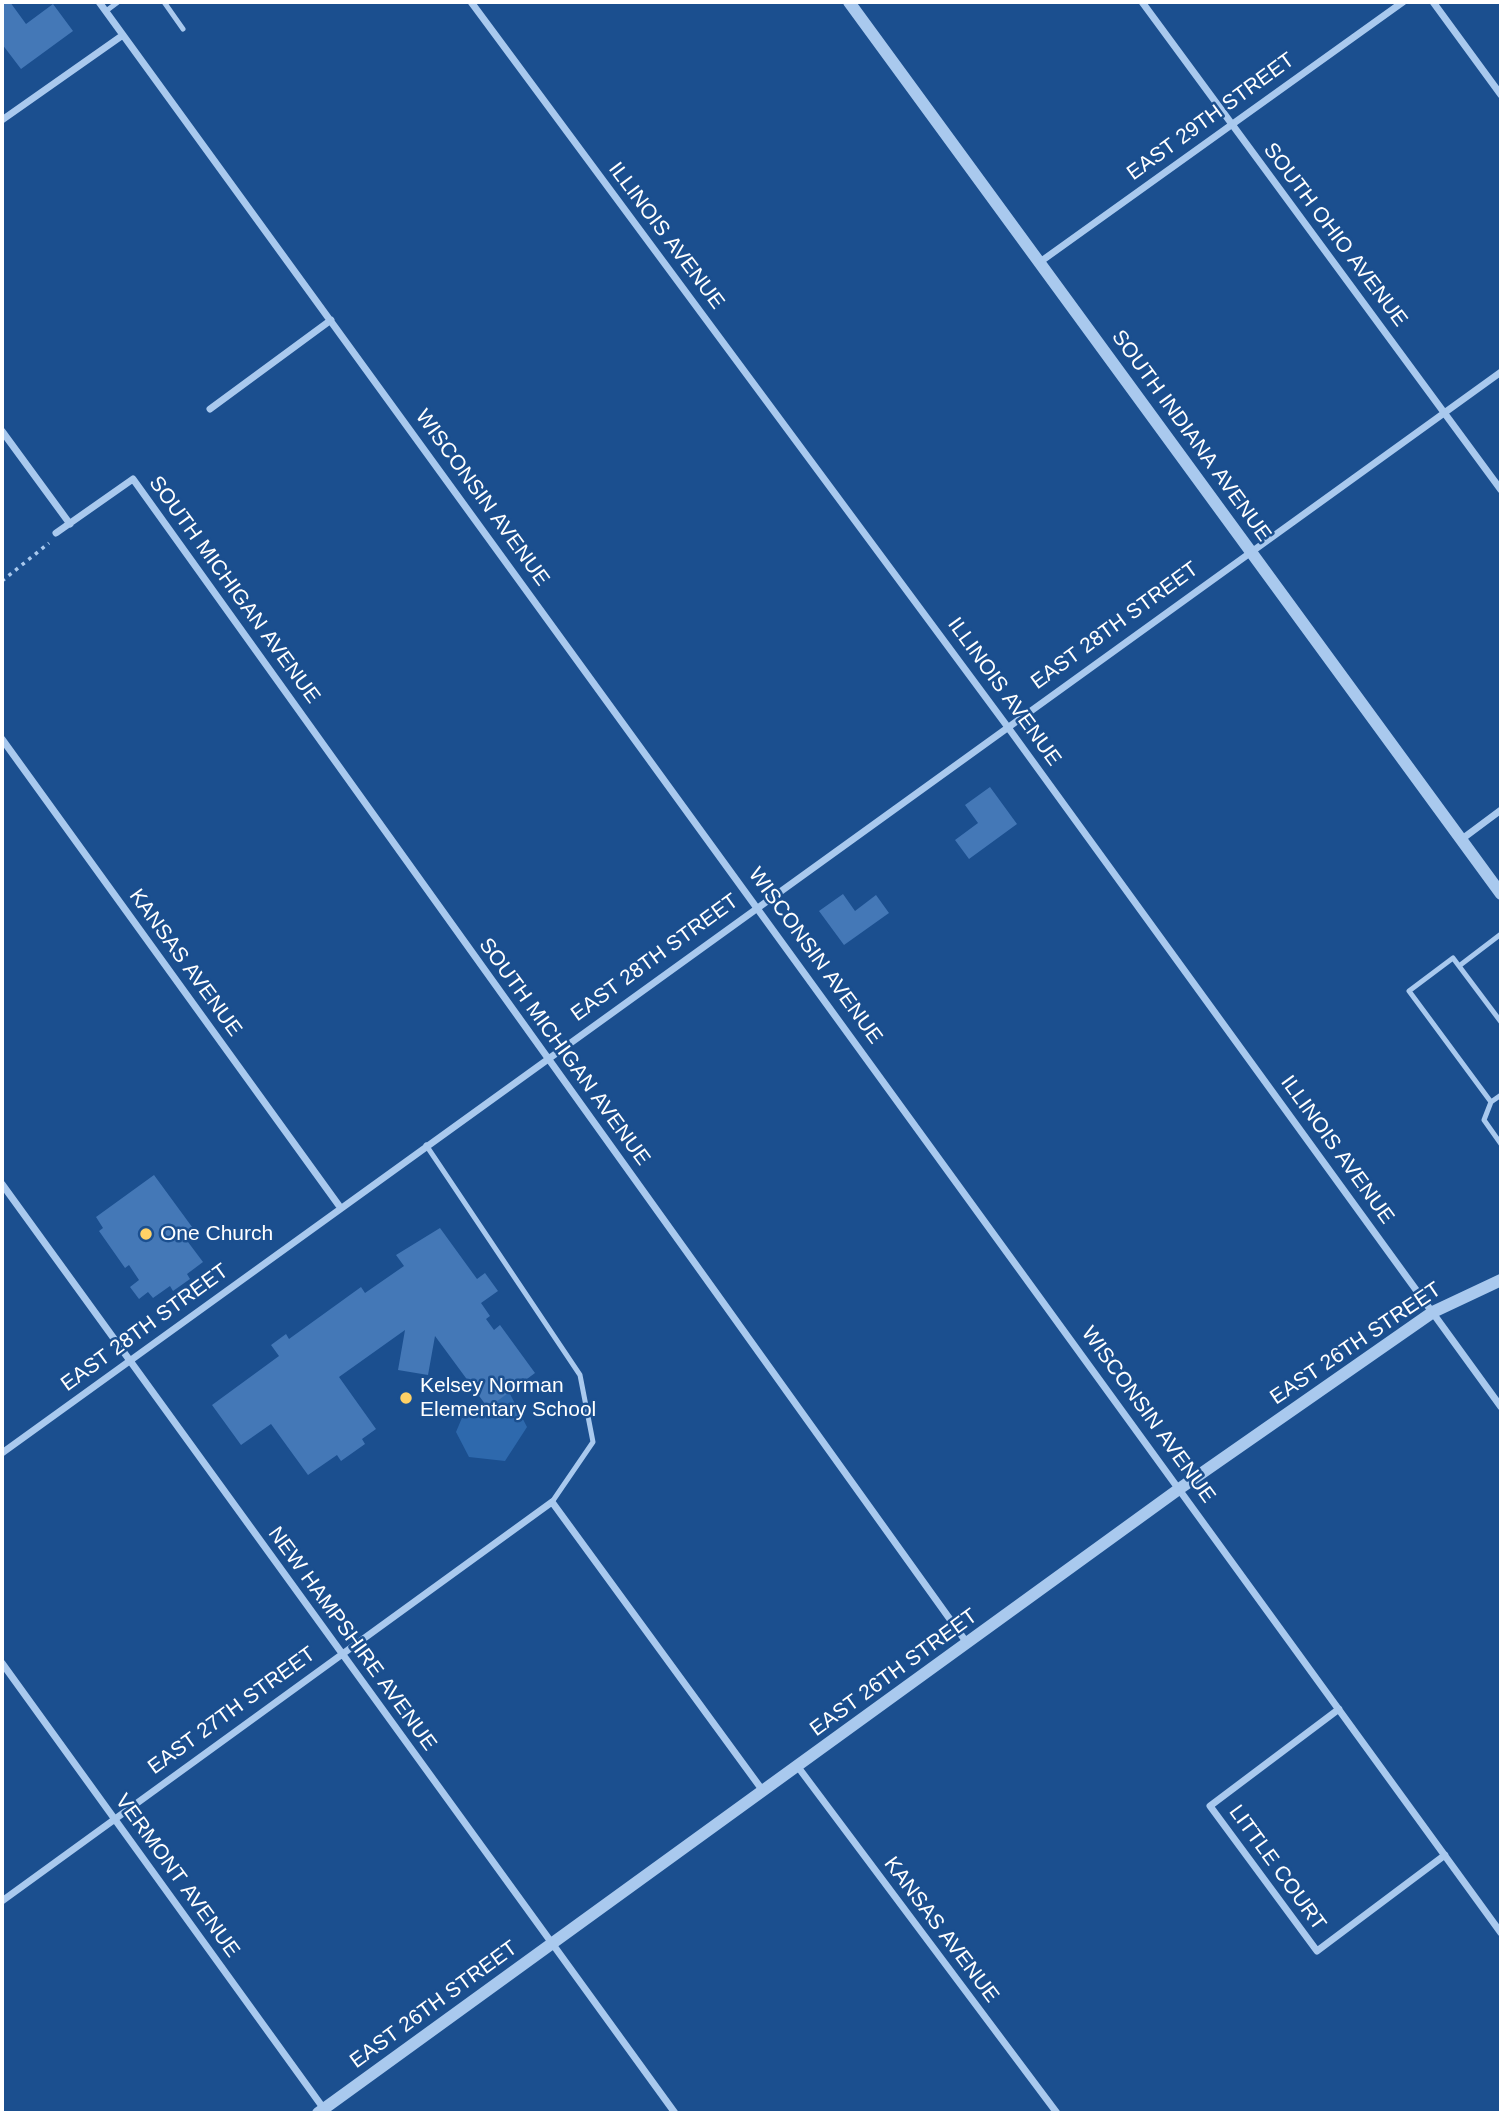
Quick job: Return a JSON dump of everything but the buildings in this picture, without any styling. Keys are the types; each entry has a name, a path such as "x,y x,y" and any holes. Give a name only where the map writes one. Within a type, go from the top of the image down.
{"street":[{"name":"WISCONSIN AVENUE","path":"99,2 758,906 1501,1933"},
{"name":"ILLINOIS AVENUE","path":"471,2 1007,726 1501,1407"},
{"name":"SOUTH INDIANA AVENUE","path":"849,2 1501,894"},
{"name":"SOUTH OHIO AVENUE","path":"1142,2 1501,489"},
{"name":"EAST 29TH STREET","path":"1040,262 1402,2"},
{"path":"1433,2 1501,94"},
{"path":"2,120 123,35"},
{"path":"210,409 331,320"},
{"name":"EAST 28TH STREET","path":"2,1453 1251,549 1501,372"},
{"path":"2,431 69,524 56,533"},
{"name":"SOUTH MICHIGAN AVENUE","path":"69,524 133,479 967,1644"},
{"name":"KANSAS AVENUE","path":"2,739 340,1208"},
{"path":"1462,839 1501,810"},
{"name":"NEW HAMPSHIRE AVENUE","path":"2,1184 675,2113"},
{"name":"EAST 26TH STREET","path":"321,2111 1180,1489 1433,1312 1501,1279"},
{"path":"552,1502 763,1792"},
{"name":"EAST 27TH STREET","path":"2,1900 552,1502"},
{"name":"VERMONT AVENUE","path":"2,1663 321,2111"},
{"name":"LITTLE COURT","path":"1339,1709 1210,1806 1317,1951 1445,1855"},
{"name":"KANSAS AVENUE","path":"798,1767 1057,2113"}],"lane":[{"path":"106,11 118,2"},
{"path":"164,2 183,29"},
{"path":"1459,966 1501,934"},
{"path":"1491,1102 1409,991 1453,958 1501,1023"},
{"path":"1501,1095 1491,1102 1484,1120 1501,1144"},
{"path":"426,1145 580,1375 593,1442 552,1502"}],"path":[{"path":"2,581 48,545 56,533"}],"shaded area":[{"path":"509,1392 527,1427 505,1461 469,1457 456,1432 464,1413 480,1413"}],"place":[{"name":"One Church","path":"146,1234"},
{"name":"Kelsey Norman Elementary School","path":"406,1398"}]}
